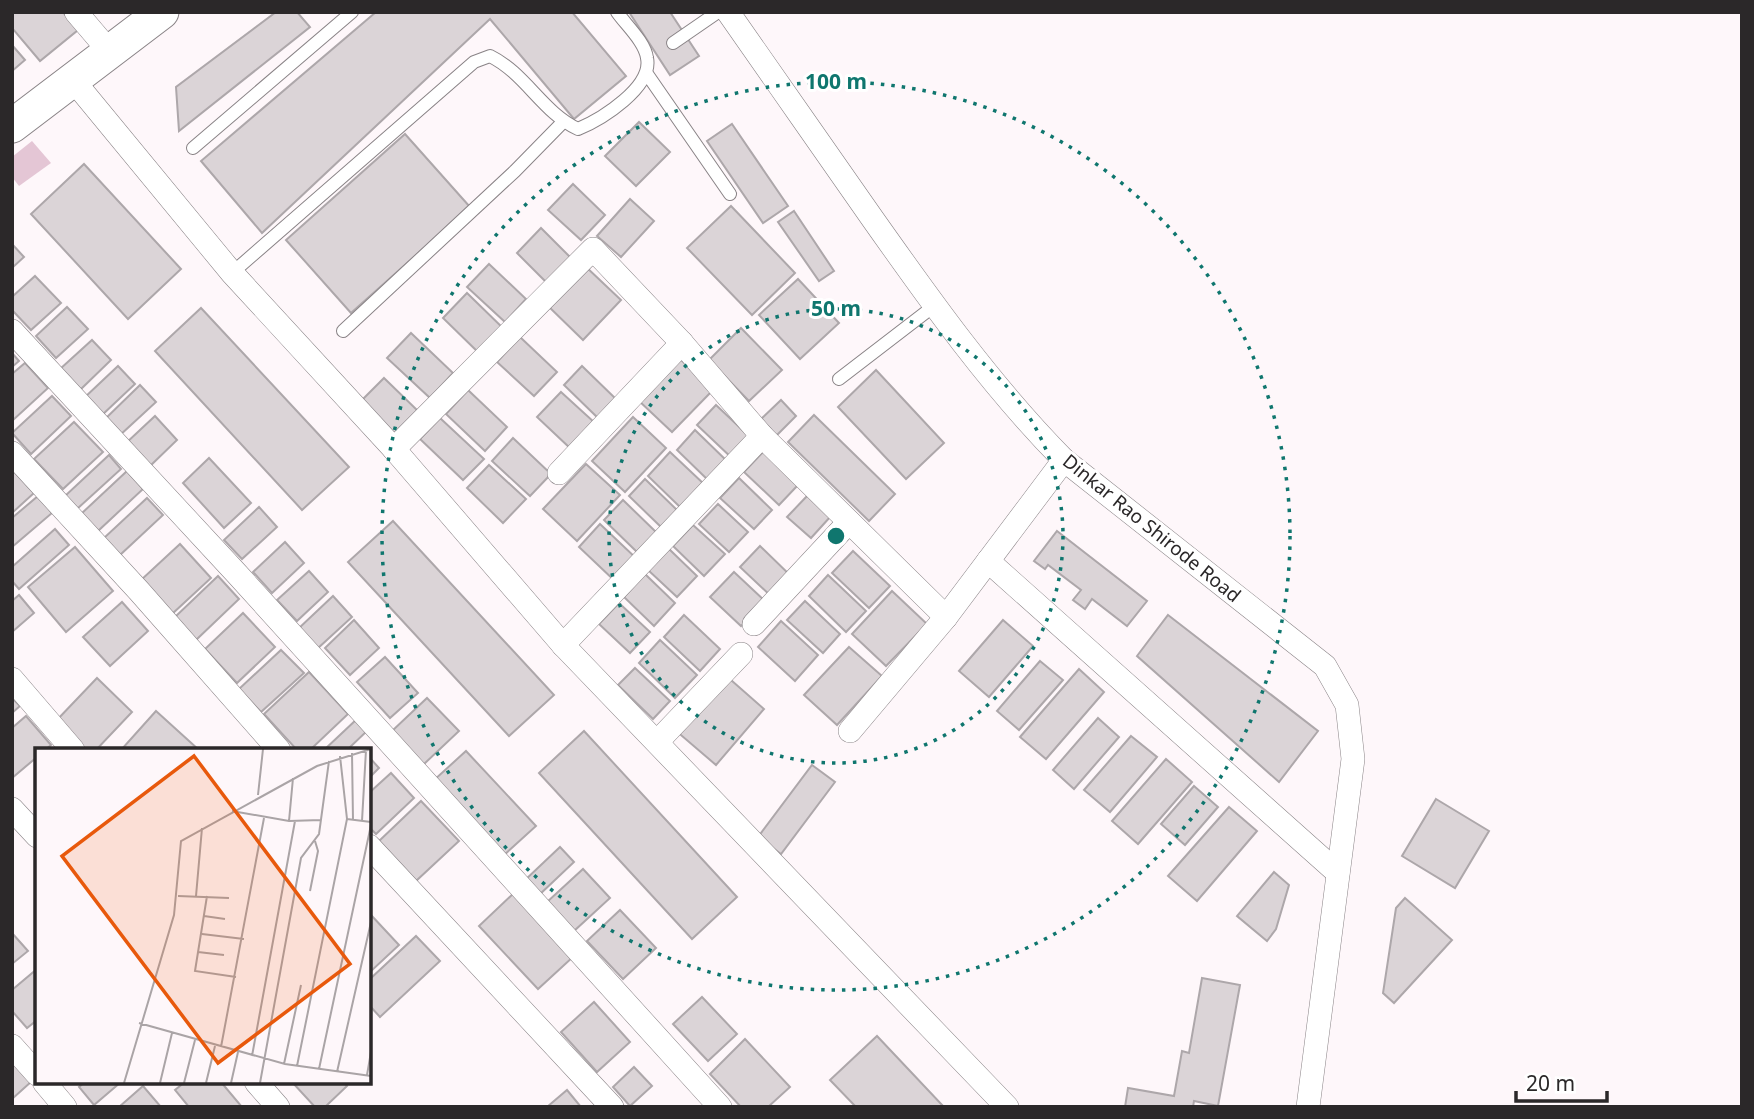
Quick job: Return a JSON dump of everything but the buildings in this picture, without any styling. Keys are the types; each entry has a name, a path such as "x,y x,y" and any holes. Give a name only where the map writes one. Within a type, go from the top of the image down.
{"street":[{"path":"76,12 110,52"},
{"path":"12,126 162,12"},
{"name":"Dinkar Rao Shirode Road","path":"728,12 934,306 980,368 1029,424 1065,460 1325,666 1347,705 1353,759 1304,1102"},
{"path":"73,80 232,273 394,449 563,645 1007,1107"},
{"path":"394,449 593,249 682,343 762,436 946,617"},
{"path":"12,331 237,574 720,1107"},
{"path":"559,474 682,343"},
{"path":"563,645 762,436"},
{"path":"12,453 139,591 277,748"},
{"path":"850,731 946,617 1065,460"},
{"path":"754,624 849,522"},
{"path":"988,561 1338,873"},
{"path":"657,742 741,654"},
{"path":"12,679 71,748"},
{"path":"12,809 35,834"},
{"path":"371,848 612,1107"},
{"path":"12,1046 35,1072"},
{"path":"46,1084 65,1107"},
{"path":"258,1084 278,1107"}],"lane":[{"path":"232,273 474,62 489,57 505,64 562,122 579,129 594,122 638,88 647,74 648,57 617,12"},
{"path":"673,43 718,12"},
{"path":"193,148 343,15"},
{"path":"647,74 730,194"},
{"path":"343,331 515,171 562,122"},
{"path":"839,379 934,306"}],"shaded area":[{"path":"32,141 51,163 19,186 12,177 12,157"}]}
